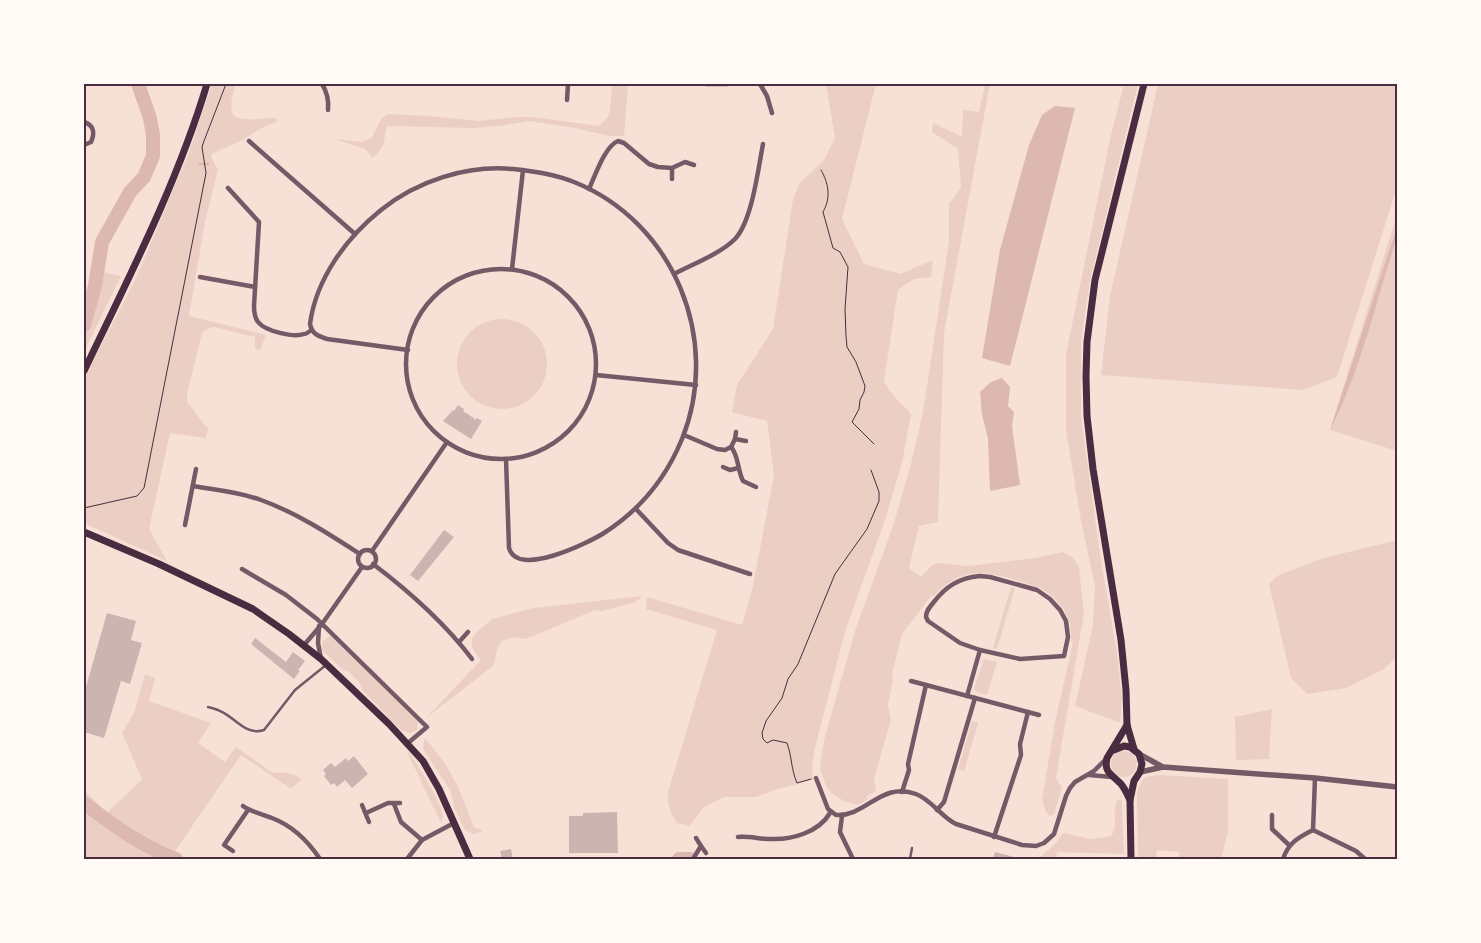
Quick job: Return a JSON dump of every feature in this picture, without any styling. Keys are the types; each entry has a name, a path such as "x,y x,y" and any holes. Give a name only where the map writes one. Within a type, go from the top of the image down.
{"main road":[{"path":"84,371 176,174 194,128 207,84"},
{"path":"1132,859 1130,800 1142,764 1127,725 1121,640 1099,507 1087,416 1086,342 1095,280 1144,84"},
{"path":"84,532 159,564 248,606 304,645 408,743 431,774 470,859"},
{"path":"1127,725 1108,758 1106,768 1130,800"},
{"path":"1114,750 1124,746 1137,752"},
{"path":"1115,779 1127,782 1138,775"}],"street":[{"path":"322,84 329,103 328,110"},
{"path":"567,100 568,84"},
{"path":"706,84 728,84"},
{"path":"760,84 767,96 772,112"},
{"path":"329,103 335,103"},
{"path":"84,122 93,129 94,136 91,142 84,145"},
{"path":"249,141 355,234"},
{"path":"589,189 607,152 616,142 624,143 653,166 672,168 685,162 694,165"},
{"path":"674,274 726,247 739,234 747,220 763,144"},
{"path":"672,168 672,179"},
{"path":"408,350 327,339 315,334 311,330 311,317 320,290 338,256 355,234 388,204 412,190 436,180 478,170 523,170 562,178 589,189 608,200 637,223 659,248 674,274 686,300 692,324 696,352 696,386 690,417 677,451 660,481 636,508 619,522 588,542 553,555 527,560 517,559 510,552 509,548 506,459"},
{"path":"512,270 523,170"},
{"path":"228,188 259,222 255,316 262,326 269,331 303,335 311,330"},
{"path":"491,270 512,270 538,276 548,281 562,291 576,305 592,334 596,356 596,375 587,404 571,429 562,437 541,450 524,456 506,459 488,458 472,454 447,442 432,428 416,405 407,378 408,350 412,332 419,316 431,300 445,287 473,273 491,270"},
{"path":"200,277 255,287"},
{"path":"596,375 696,386"},
{"path":"684,435 725,450 731,447 736,432"},
{"path":"735,439 746,441"},
{"path":"372,551 447,442"},
{"path":"731,447 736,452 738,468 745,483 756,487"},
{"path":"723,468 730,470 738,468"},
{"path":"186,525 196,469"},
{"path":"193,486 243,495 277,506 360,554"},
{"path":"636,508 668,543 678,550 750,574"},
{"path":"367,550 372,551 376,557 373,564 368,568 362,567 358,561 360,554 367,550"},
{"path":"373,564 421,604 472,659"},
{"path":"304,645 362,567"},
{"path":"242,569 286,595 427,727 408,743"},
{"path":"980,576 990,577 1037,590 1060,610 1066,620 1068,637 1064,656 1020,659 980,650 960,643 928,621 926,617 928,610 942,592 961,579 980,576"},
{"path":"320,625 318,643 324,662"},
{"path":"458,642 468,632"},
{"path":"967,696 980,650"},
{"path":"911,681 1039,715"},
{"path":"902,792 909,770 908,764 926,685"},
{"path":"938,810 944,802 976,698"},
{"path":"994,836 1021,755 1020,744 1028,712"},
{"path":"1137,752 1163,767"},
{"path":"816,778 830,813 836,815 842,816 851,813 879,796 893,792 913,793 922,797 956,824 1029,846 1044,843 1054,834 1070,788 1075,782 1089,775 1108,758"},
{"path":"1138,775 1163,767 1315,778 1397,787"},
{"path":"1089,775 1115,779"},
{"path":"1313,830 1315,778"},
{"path":"366,813 388,803 397,803 401,822 422,840"},
{"path":"362,805 369,822"},
{"path":"243,806 248,810 290,826 312,846 320,859"},
{"path":"233,851 224,845 248,810"},
{"path":"738,837 779,839 803,834 819,826 830,813"},
{"path":"1272,815 1272,829 1289,845"},
{"path":"842,816 840,832 853,859"},
{"path":"409,858 422,840 454,823"},
{"path":"1283,859 1289,845 1303,834 1313,830 1356,851 1365,859"},
{"path":"696,838 706,853"},
{"path":"693,858 701,846"}],"lane":[{"path":"208,707 221,711 246,729 258,732 264,730 295,690 324,662"},
{"path":"910,859 912,848"}],"path":[{"path":"84,508 137,496 144,488 206,172 202,147 226,84"},
{"path":"821,170 828,183 829,198 823,212 830,240 833,248 840,252 848,267 845,309 847,347 856,362 865,386 859,409 852,422 874,444"},
{"path":"816,778 797,783 790,763 791,753 787,743 772,740 767,743 763,739 762,733 766,721 782,698 788,679 798,664 835,574 867,529 879,501 879,492 871,470"}],"shaded area":[{"path":"212,84 236,84 231,108 233,115 238,118 276,118 277,122 261,128 242,140 212,154 211,157 218,169 205,222 189,316 266,335 260,350 255,349 255,337 213,327 202,333 187,394 187,402 208,429 206,438 170,433 149,529 167,561 84,523 84,379 136,278 188,155"},
{"path":"612,84 628,84 624,136 610,136 570,127 529,121 473,128 387,126 383,146 373,158 365,149 335,139 362,142 372,137 381,119 387,114 480,121 533,117 599,126 607,118 610,111"},
{"path":"826,84 876,84 842,219 864,264 900,274 933,260 931,277 914,279 898,290 884,381 892,394 911,414 902,463 884,523 846,628 815,748 812,765 813,780 774,790 756,797 724,797 704,807 689,826 677,823 672,815 668,792 717,630 646,609 647,597 742,625 753,586 774,475 767,421 732,412 737,385 773,329 793,199 800,183 824,160 835,138"},
{"path":"985,84 990,84 944,333 938,522 919,526 909,568 921,577 936,563 968,566 1035,558 1063,552 1073,557 1079,568 1084,613 1056,778 1062,788 1054,814 1050,816 1046,812 1042,800 1055,722 1073,642 1071,641 1070,624 1059,603 1047,592 1040,588 997,575 971,574 958,577 946,584 934,596 932,595 902,634 892,674 893,680 888,704 891,720 874,778 876,791 858,805 844,801 831,793 826,786 820,769 825,736 855,631 894,523 911,464 923,412 949,241 949,204 961,188 958,149 932,132 933,123 962,137 963,110 979,112"},
{"path":"1124,84 1138,84 1090,280 1081,342 1081,416 1099,548 1117,653 1122,699 1120,723 1075,706 1093,625 1095,586 1081,521 1066,430 1066,354 1110,139"},
{"path":"1158,84 1397,84 1397,187 1337,377 1302,390 1101,375 1110,296"},
{"path":"1055,106 1075,108 1010,366 982,358 1000,250 1029,145 1042,115"},
{"path":"1397,215 1397,451 1330,430"},
{"path":"1397,227 1397,237 1359,360 1351,384 1330,430"},
{"path":"101,272 121,276 84,352 84,323 87,322"},
{"path":"502,319 519,323 534,332 543,347 547,364 543,381 534,396 519,405 502,409 485,405 470,396 461,381 457,364 461,347 470,332 485,323"},
{"path":"1002,378 1010,387 1008,406 1014,412 1012,426 1020,485 990,491 988,438 982,415 980,392 991,382"},
{"path":"1397,540 1397,657 1384,669 1346,688 1307,694 1291,678 1269,584 1277,576 1320,559"},
{"path":"1011,587 1015,588 997,649 993,647"},
{"path":"642,596 636,602 602,611 595,610 526,639 512,637 502,641 497,649 494,665 425,719 481,660 474,651 472,638 492,619 533,608"},
{"path":"330,636 418,721 417,730 410,733 401,730 362,690 360,683 323,651 323,641"},
{"path":"984,659 997,662 987,695 974,689"},
{"path":"145,674 155,678 149,701 211,723 198,743 225,762 236,747 273,773 288,773 302,779 291,789 241,755 173,854 186,859 84,859 84,790 107,813 142,779 122,733 134,713"},
{"path":"1272,709 1269,759 1236,760 1235,717"},
{"path":"972,721 978,723 964,771 958,769"},
{"path":"426,739 446,765 458,787 474,827 483,831 474,834 465,830 455,809 450,790 423,749 424,740"},
{"path":"406,750 421,771 438,802 443,816 441,823"},
{"path":"1124,751 1133,755 1137,764 1133,773 1124,777 1115,773 1111,764 1115,755"},
{"path":"1160,775 1228,779 1228,831 1221,859 1179,859 1179,852 1157,850 1156,859 1138,859 1137,795 1139,786 1145,777"},
{"path":"1118,799 1122,800 1124,854 1057,852 1056,859 1039,858 1055,844 1063,833 1091,839 1111,836 1115,827 1115,809"}],"building":[{"path":"458,405 475,419 474,421 477,418 482,421 471,439 443,421"},
{"path":"444,530 454,537 418,581 410,575"},
{"path":"107,613 136,621 131,640 142,643 130,684 121,681 104,738 84,732 84,694"},
{"path":"255,638 286,662 293,652 305,661 294,679 251,644"},
{"path":"354,756 368,774 352,788 345,780 337,787 334,783 331,785 324,776 326,774 323,770 331,763 335,767 346,758 348,761"},
{"path":"617,812 618,853 569,853 569,816 583,816 583,813"},
{"path":"511,849 513,859 502,859 500,851"},
{"path":"995,852 1022,859 993,859"}],"waterway":[{"path":"84,325 95,286 102,242 130,192 144,177 153,156 153,135 150,118 138,84"},
{"path":"200,164 208,164"},
{"path":"84,803 139,841 176,859"},
{"path":"679,859 690,859"}]}
